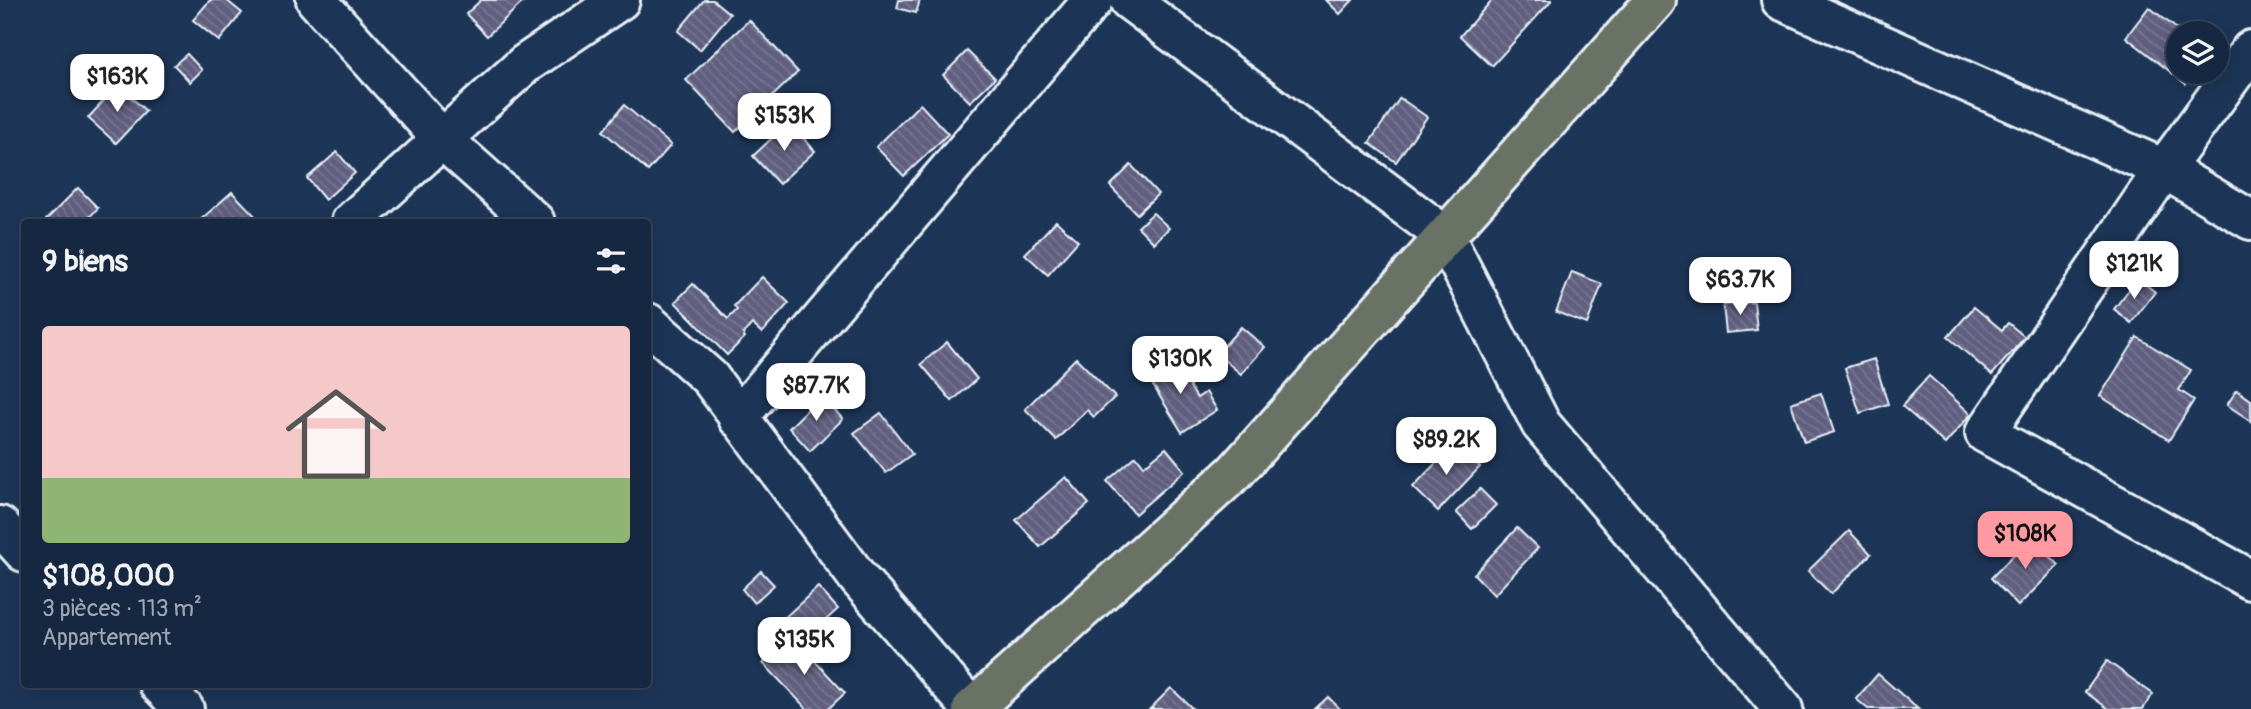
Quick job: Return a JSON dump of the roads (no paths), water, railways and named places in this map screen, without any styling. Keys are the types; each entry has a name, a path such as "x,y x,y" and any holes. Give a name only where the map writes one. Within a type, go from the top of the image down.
{"main road":[{"path":"972,709 1235,472 1656,0"}],"street":[{"path":"316,0 442,139 532,219"},
{"path":"354,219 525,64 620,0"},
{"path":"738,418 1093,0"},
{"path":"1129,0 1444,235 1541,424 1783,709"},
{"path":"1781,0 2164,169 2251,220"},
{"path":"2251,50 2164,169 1985,433 2251,580"},
{"path":"651,326 709,378 858,578 972,709"},
{"path":"163,688 184,709"}]}
